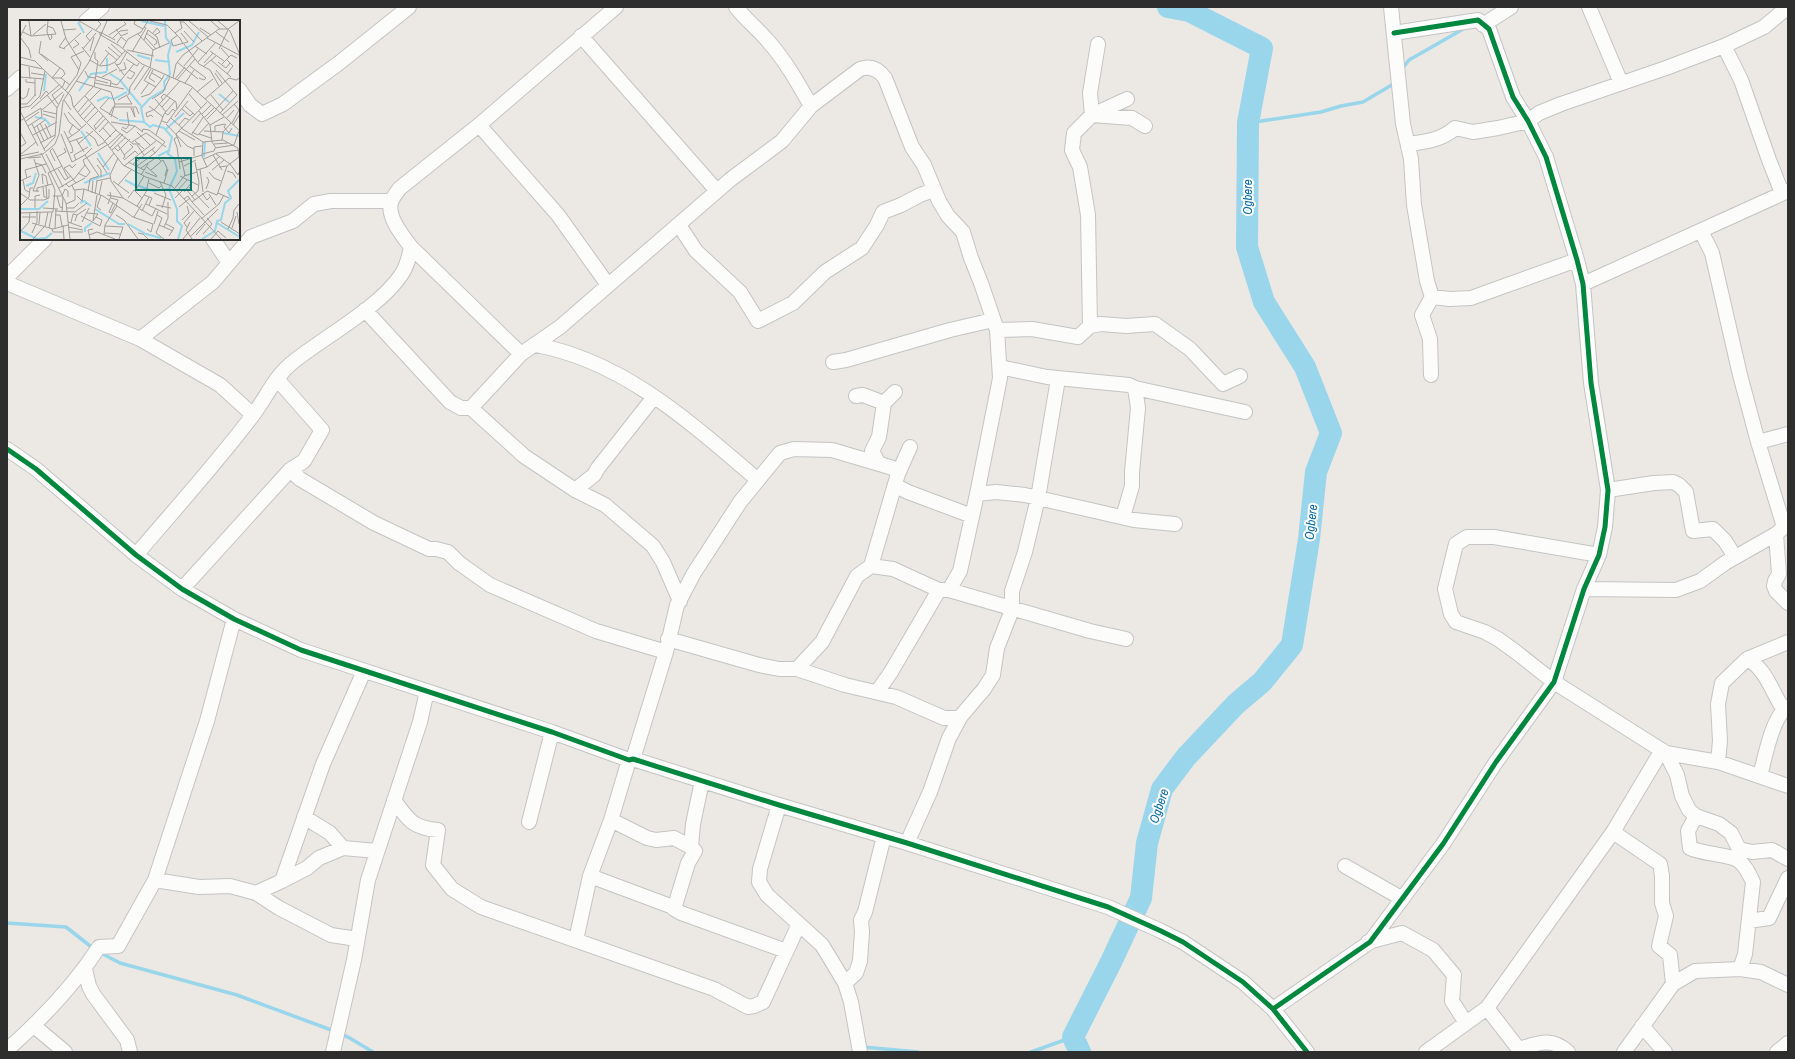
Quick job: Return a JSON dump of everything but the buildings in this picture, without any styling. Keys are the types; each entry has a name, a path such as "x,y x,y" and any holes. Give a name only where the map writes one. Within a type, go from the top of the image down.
{"street":[{"path":"87,20 102,7"},
{"path":"240,91 250,105 262,114 283,104 339,63 409,7"},
{"path":"521,354 411,247 393,219 391,201 400,188 479,125 616,7"},
{"path":"736,7 768,40 791,72 811,106"},
{"path":"1391,7 1403,124 1411,159 1414,205 1427,281 1432,297 1422,315 1430,339 1431,375"},
{"path":"1483,25 1511,7"},
{"path":"1589,7 1621,83"},
{"path":"1408,144 1429,142 1450,133 1455,128 1473,132 1528,121 1539,113 1561,104 1724,46 1764,27 1788,7"},
{"path":"1273,1009 1367,942 1370,942 1401,898 1443,844 1496,762 1554,682 1584,589 1599,555 1604,527 1608,490 1591,383 1583,284 1546,157 1528,121 1513,97 1489,29 1478,20 1394,33"},
{"path":"581,36 717,191"},
{"path":"1092,115 1090,94 1098,44"},
{"path":"1583,284 1785,192 1768,160 1741,80 1724,46"},
{"path":"471,408 521,354 560,327 717,191 782,141 811,106 860,68 870,67 881,72 898,107 912,147 924,166 939,201 948,216 963,232 970,258 981,283 995,325 1000,378 960,571 944,590 877,692"},
{"path":"7,89 20,78"},
{"path":"1090,326 1088,215 1080,167 1072,150 1074,133 1092,115 1127,99"},
{"path":"1092,115 1132,118 1145,126"},
{"path":"479,125 558,215 608,285"},
{"path":"679,225 696,251 740,292 758,321 793,303 825,272 862,248 877,225 883,212 934,190"},
{"path":"140,339 213,282 251,237 293,221 314,204 331,201 391,201"},
{"path":"1701,231 1712,253 1740,375 1783,529 1783,571 1775,581 1776,591 1788,603"},
{"path":"7,277 44,240"},
{"path":"214,240 229,263"},
{"path":"136,555 253,415 277,379 291,364 386,293 401,276 407,263 411,247"},
{"path":"1432,297 1450,299 1471,298 1577,260"},
{"path":"7,283 140,339 220,385 253,415"},
{"path":"365,310 450,402 461,408 471,408 524,456 576,490 605,505 653,546 663,562 680,601"},
{"path":"833,362 846,360 950,330 995,325 1032,329 1078,337 1090,326 1101,324 1126,326 1155,324 1190,349 1223,384 1240,376"},
{"path":"536,345 561,349 612,371 667,405 758,480"},
{"path":"1000,367 1058,379 1129,385 1135,388 1245,412"},
{"path":"182,589 290,470 304,461 322,430 277,379"},
{"path":"907,843 930,792 953,731 960,718 984,690 993,675 997,648 1012,610 1012,591 1025,552 1038,498 1058,379"},
{"path":"1123,517 1132,486 1138,408 1135,388"},
{"path":"879,464 872,451 879,436 884,402 895,392"},
{"path":"856,396 863,395 884,402"},
{"path":"576,490 594,475 654,397"},
{"path":"1758,442 1788,434"},
{"path":"797,669 822,642 857,576 871,566 897,480 910,447"},
{"path":"7,449 36,469 136,555 182,589 234,618 301,650 552,732 631,760 907,843 1108,908 1162,931 1183,942 1243,982 1273,1009 1307,1052"},
{"path":"576,940 590,876 631,760 667,646 677,605 694,573 740,502 780,453 794,449 832,450 893,468 897,480 908,492 972,516"},
{"path":"290,470 300,478 374,523 429,549 448,552 459,563 490,584 596,631 779,669 797,669 845,685 896,697 944,718 960,718"},
{"path":"1608,490 1654,483 1673,482 1679,485 1686,492 1693,531 1713,529 1725,541 1735,557"},
{"path":"977,494 996,492 1038,498 1134,520 1174,524"},
{"path":"1584,589 1676,590 1700,581 1735,557 1783,529"},
{"path":"1599,555 1494,537 1467,537 1456,544 1444,588 1451,614 1456,622 1498,639 1554,682 1664,752 1718,762 1788,786"},
{"path":"871,566 893,569 944,590 1012,610 1126,639"},
{"path":"7,1050 34,1026 66,993 96,952 118,946 155,880 207,721 234,618"},
{"path":"1718,762 1720,741 1718,704 1722,683 1747,659 1788,642"},
{"path":"1747,659 1755,663 1773,689 1776,698 1786,709 1774,726 1760,776"},
{"path":"282,881 323,764 364,671"},
{"path":"335,1046 354,960 368,880 420,722 427,691"},
{"path":"944,718 953,731"},
{"path":"529,822 552,732"},
{"path":"1664,752 1677,775 1682,796 1689,810 1696,816 1719,824 1725,828 1731,833 1739,849 1752,852 1772,850 1788,859"},
{"path":"1426,1052 1487,1008 1613,832 1664,752"},
{"path":"691,846 693,824 702,781"},
{"path":"394,800 406,818 417,826 438,830 433,865 452,889 481,908 576,940 714,990 748,1007 763,1002 799,924"},
{"path":"779,805 760,869 759,882 767,895 822,945 845,983 851,1002 859,1048"},
{"path":"1696,816 1688,831 1690,848 1698,852 1738,860 1748,871 1753,882 1750,921 1745,954 1740,969"},
{"path":"304,817 330,833 343,848"},
{"path":"611,820 647,838 656,840 674,838 691,846 695,851 688,863 673,907"},
{"path":"1613,832 1660,864 1662,876 1662,903 1666,916 1659,946 1670,955 1673,984"},
{"path":"845,983 856,973 860,960 862,932 860,920 865,912 884,836"},
{"path":"256,893 308,868 319,858 343,848 377,851"},
{"path":"1345,866 1401,898"},
{"path":"590,876 673,907 681,913 786,951"},
{"path":"1750,921 1769,918 1788,878"},
{"path":"155,880 199,887 230,886 256,893 278,908 331,935 357,939"},
{"path":"1367,942 1402,933 1433,950 1454,975 1452,1001 1466,1024"},
{"path":"85,969 89,986 93,994 127,1040 130,1052"},
{"path":"1624,1052 1673,984 1696,971 1740,969 1761,972 1788,985"},
{"path":"1487,1008 1520,1050 1544,1042 1564,1050"},
{"path":"34,1026 64,1051"},
{"path":"1642,1026 1665,1052"},
{"path":"1778,1052 1788,1043"}],"waterway":[{"name":"Ogbere","path":"1080,1052 1073,1037 1141,898 1147,843 1162,789 1186,757 1236,704 1262,682 1292,645 1309,539 1316,472 1331,433 1305,367 1264,302 1247,247 1248,123 1262,48 1189,11 1168,7"},
{"path":"1402,69 1409,60 1465,28"},
{"path":"1248,123 1321,112 1341,106 1363,102 1395,83"},
{"path":"7,923 66,927 94,949"},
{"path":"99,952 120,963 237,995 334,1031"},
{"path":"340,1034 373,1052"},
{"path":"1031,1052 1073,1037"},
{"path":"863,1047 918,1052"}],"cycle path":[{"path":"1273,1009 1370,942 1443,844 1496,762 1554,682 1584,589 1599,555 1605,527 1608,490 1591,383 1583,284 1546,157 1528,121 1513,97 1489,29 1478,20 1394,33"},
{"path":"7,449 36,469 136,555 182,589 234,619 301,650 552,732 629,760 633,759 907,843 1108,907 1183,942 1243,982 1273,1009 1307,1052"}]}
